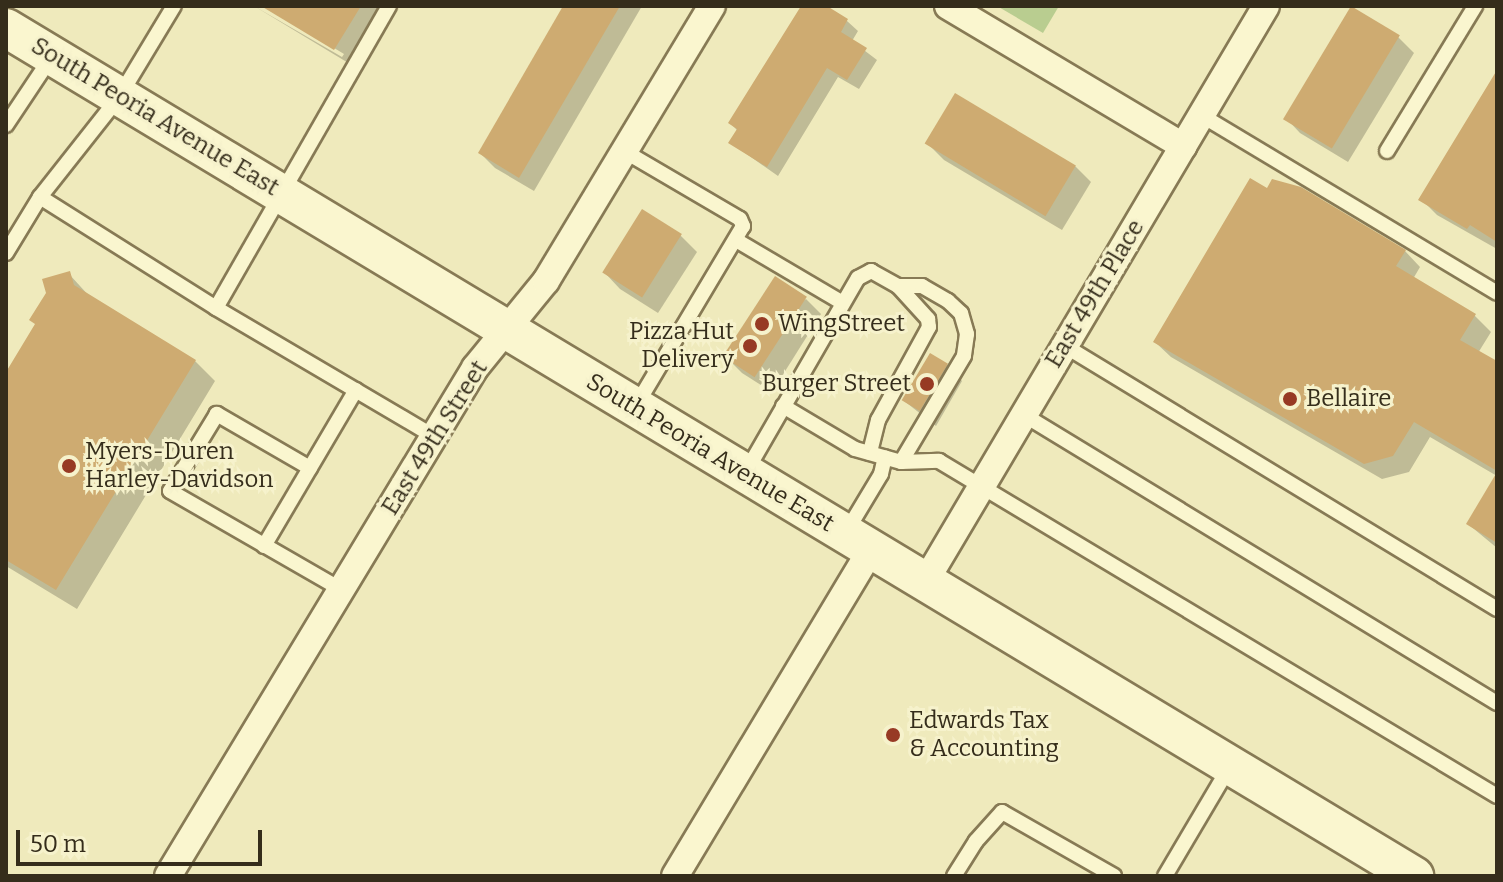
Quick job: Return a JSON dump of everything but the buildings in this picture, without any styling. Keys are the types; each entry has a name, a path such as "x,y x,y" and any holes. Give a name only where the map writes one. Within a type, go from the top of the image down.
{"main road":[{"name":"South Peoria Avenue East","path":"6,28 1414,876"}],"street":[{"name":"East 49th Street","path":"168,876 475,368 546,281 712,6"},
{"path":"948,6 1183,146"},
{"name":"East 49th Place","path":"925,582 1266,6"},
{"path":"675,876 858,542"}],"lane":[{"path":"216,308 280,193 382,25 389,6"},
{"path":"1387,151 1475,6"},
{"path":"6,253 40,197 119,97 170,7"},
{"path":"6,125 52,56"},
{"path":"1201,115 1497,293"},
{"path":"624,151 740,219 743,226 634,408"},
{"path":"40,197 216,308 435,437"},
{"path":"736,240 843,303"},
{"path":"745,474 843,303 864,273 871,271 898,286 928,319 929,327 878,420 881,474 858,542"},
{"path":"898,286 922,286 948,301 961,313 967,334 964,356 901,462"},
{"path":"1065,346 1497,609"},
{"path":"264,546 356,390"},
{"path":"783,406 855,449 901,462 939,461 1497,796"},
{"path":"310,468 217,414 170,491 342,590"},
{"path":"1024,415 1497,703"},
{"path":"1165,876 1230,765"},
{"path":"954,876 976,841 1002,812 1114,876"}],"green space":[{"path":"997,6 1059,6 1043,33"}],"place":[{"name":"WingStreet","path":"762,324"},
{"name":"Pizza Hut Delivery","path":"750,346"},
{"name":"Burger Street","path":"927,384"},
{"name":"Bellaire","path":"1290,399"},
{"name":"Myers-Duren Harley-Davidson","path":"69,466"},
{"name":"Edwards Tax & Accounting","path":"893,735"}]}
